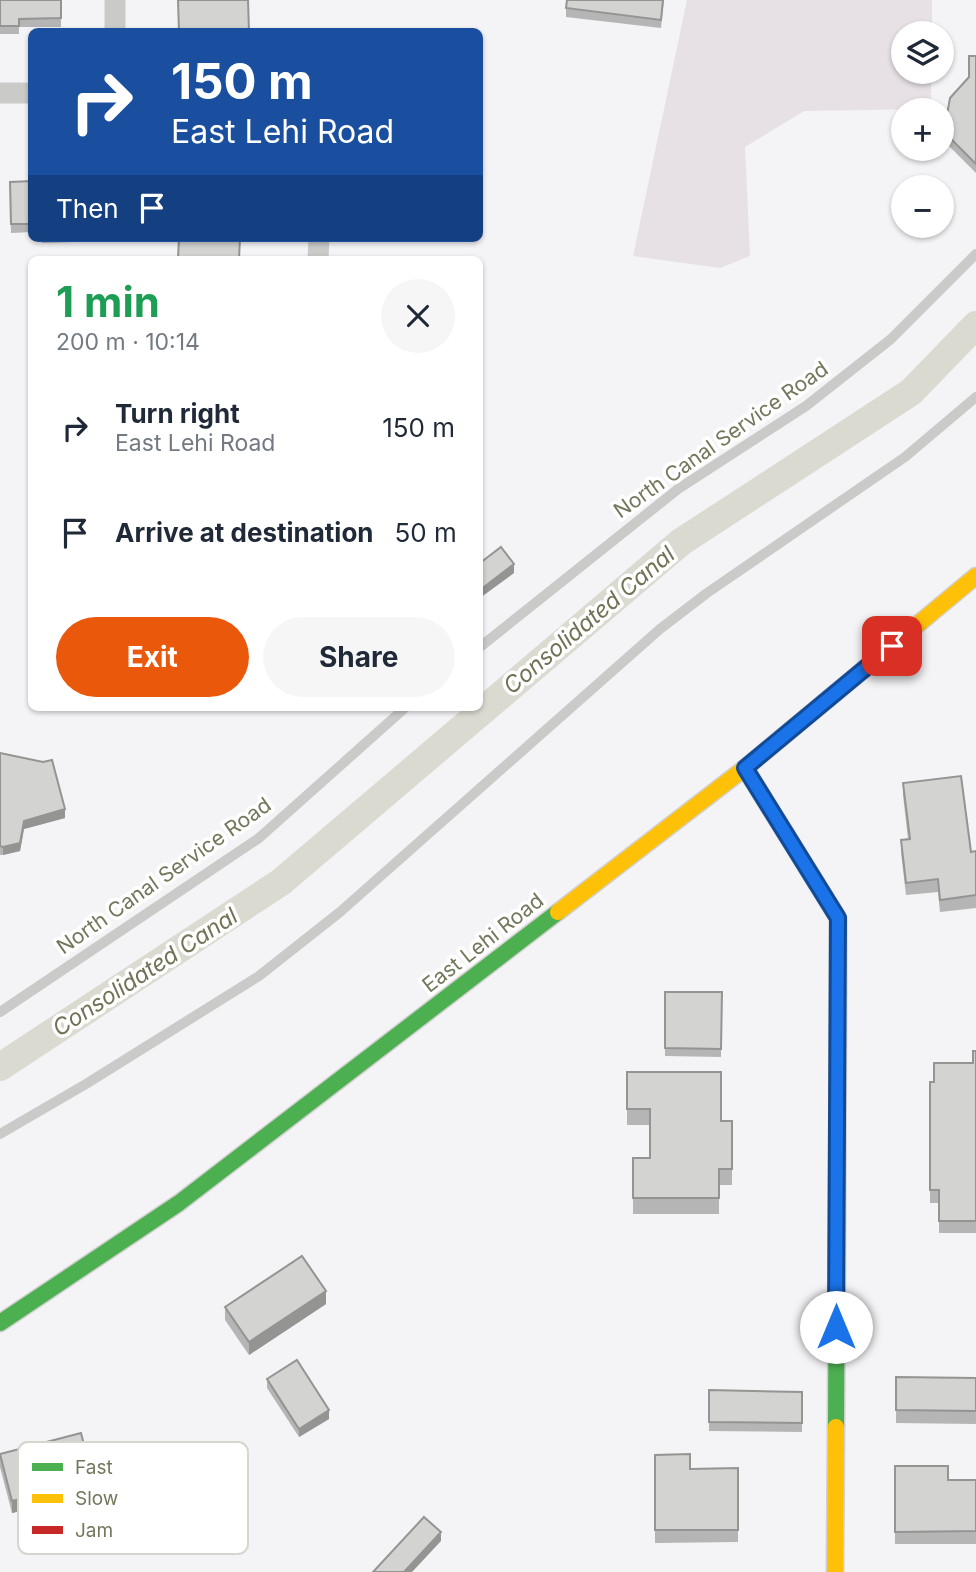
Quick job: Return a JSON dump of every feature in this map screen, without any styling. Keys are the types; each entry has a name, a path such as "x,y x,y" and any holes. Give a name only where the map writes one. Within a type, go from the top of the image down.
{"street":[{"path":"115,0 115,28"},
{"path":"0,93 28,93"},
{"name":"East Lehi Road","path":"0,1324 179,1203 745,768 976,576"},
{"path":"745,768 838,918 835,1572"}],"lane":[{"name":"North Canal Service Road","path":"483,645 678,489 806,406 891,339 976,254"},
{"path":"0,1134 86,1084 259,976 340,912 660,629 707,593 905,457 976,397"},
{"name":"North Canal Service Road","path":"0,1012 259,838 402,711"}],"shaded area":[{"path":"687,0 932,0 932,21 891,21 891,84 931,84 931,98 891,98 891,110 804,111 745,147 750,256 720,268 633,256"}],"building":[{"path":"0,0 61,0 61,18 19,19 19,26 0,26"},
{"path":"178,0 248,0 249,28 179,28"},
{"path":"567,0 663,0 661,20 566,8"},
{"path":"969,56 976,56 976,164 954,142 954,98 950,98 969,77"},
{"path":"28,181 28,224 11,224 10,182"},
{"path":"179,242 240,242 239,256 178,256"},
{"path":"501,547 514,564 483,588 483,561"},
{"path":"0,753 43,762 52,760 65,809 24,821 20,843 3,847 0,846"},
{"path":"961,776 971,852 976,851 976,895 940,900 938,879 906,883 901,840 910,839 903,783"},
{"path":"665,992 722,992 721,1049 665,1048"},
{"path":"973,1051 976,1051 976,1221 939,1221 939,1190 930,1190 930,1082 934,1082 934,1063 973,1063"},
{"path":"627,1072 721,1072 721,1121 732,1121 732,1169 719,1169 719,1198 633,1198 633,1158 650,1158 650,1109 627,1109"},
{"path":"302,1256 326,1291 249,1342 225,1307"},
{"path":"297,1360 329,1410 299,1429 267,1379"},
{"path":"896,1377 976,1378 976,1411 896,1410"},
{"path":"709,1390 802,1392 802,1423 709,1422"},
{"path":"81,1433 83,1442 46,1442"},
{"path":"18,1449 18,1500 12,1501 0,1454"},
{"path":"690,1454 690,1469 738,1468 738,1530 655,1530 655,1455"},
{"path":"895,1466 948,1466 948,1480 976,1480 976,1531 895,1532"},
{"path":"424,1517 441,1532 404,1572 373,1572"}],"waterway":[{"name":"Consolidated Canal","path":"483,710 681,542 911,392 976,325"},
{"name":"Consolidated Canal","path":"0,1067 281,882 482,711"}],"traffic: fast":[{"path":"0,1323 179,1203 558,912"},
{"path":"836,1427 838,994"}],"traffic: slow":[{"path":"558,912 745,768 976,576"},
{"path":"835,1572 836,1427"}],"traffic: jam":[{"path":"745,768 838,918 838,994"}],"route":[{"path":"836,1327 838,918 745,768 892,646"}]}
